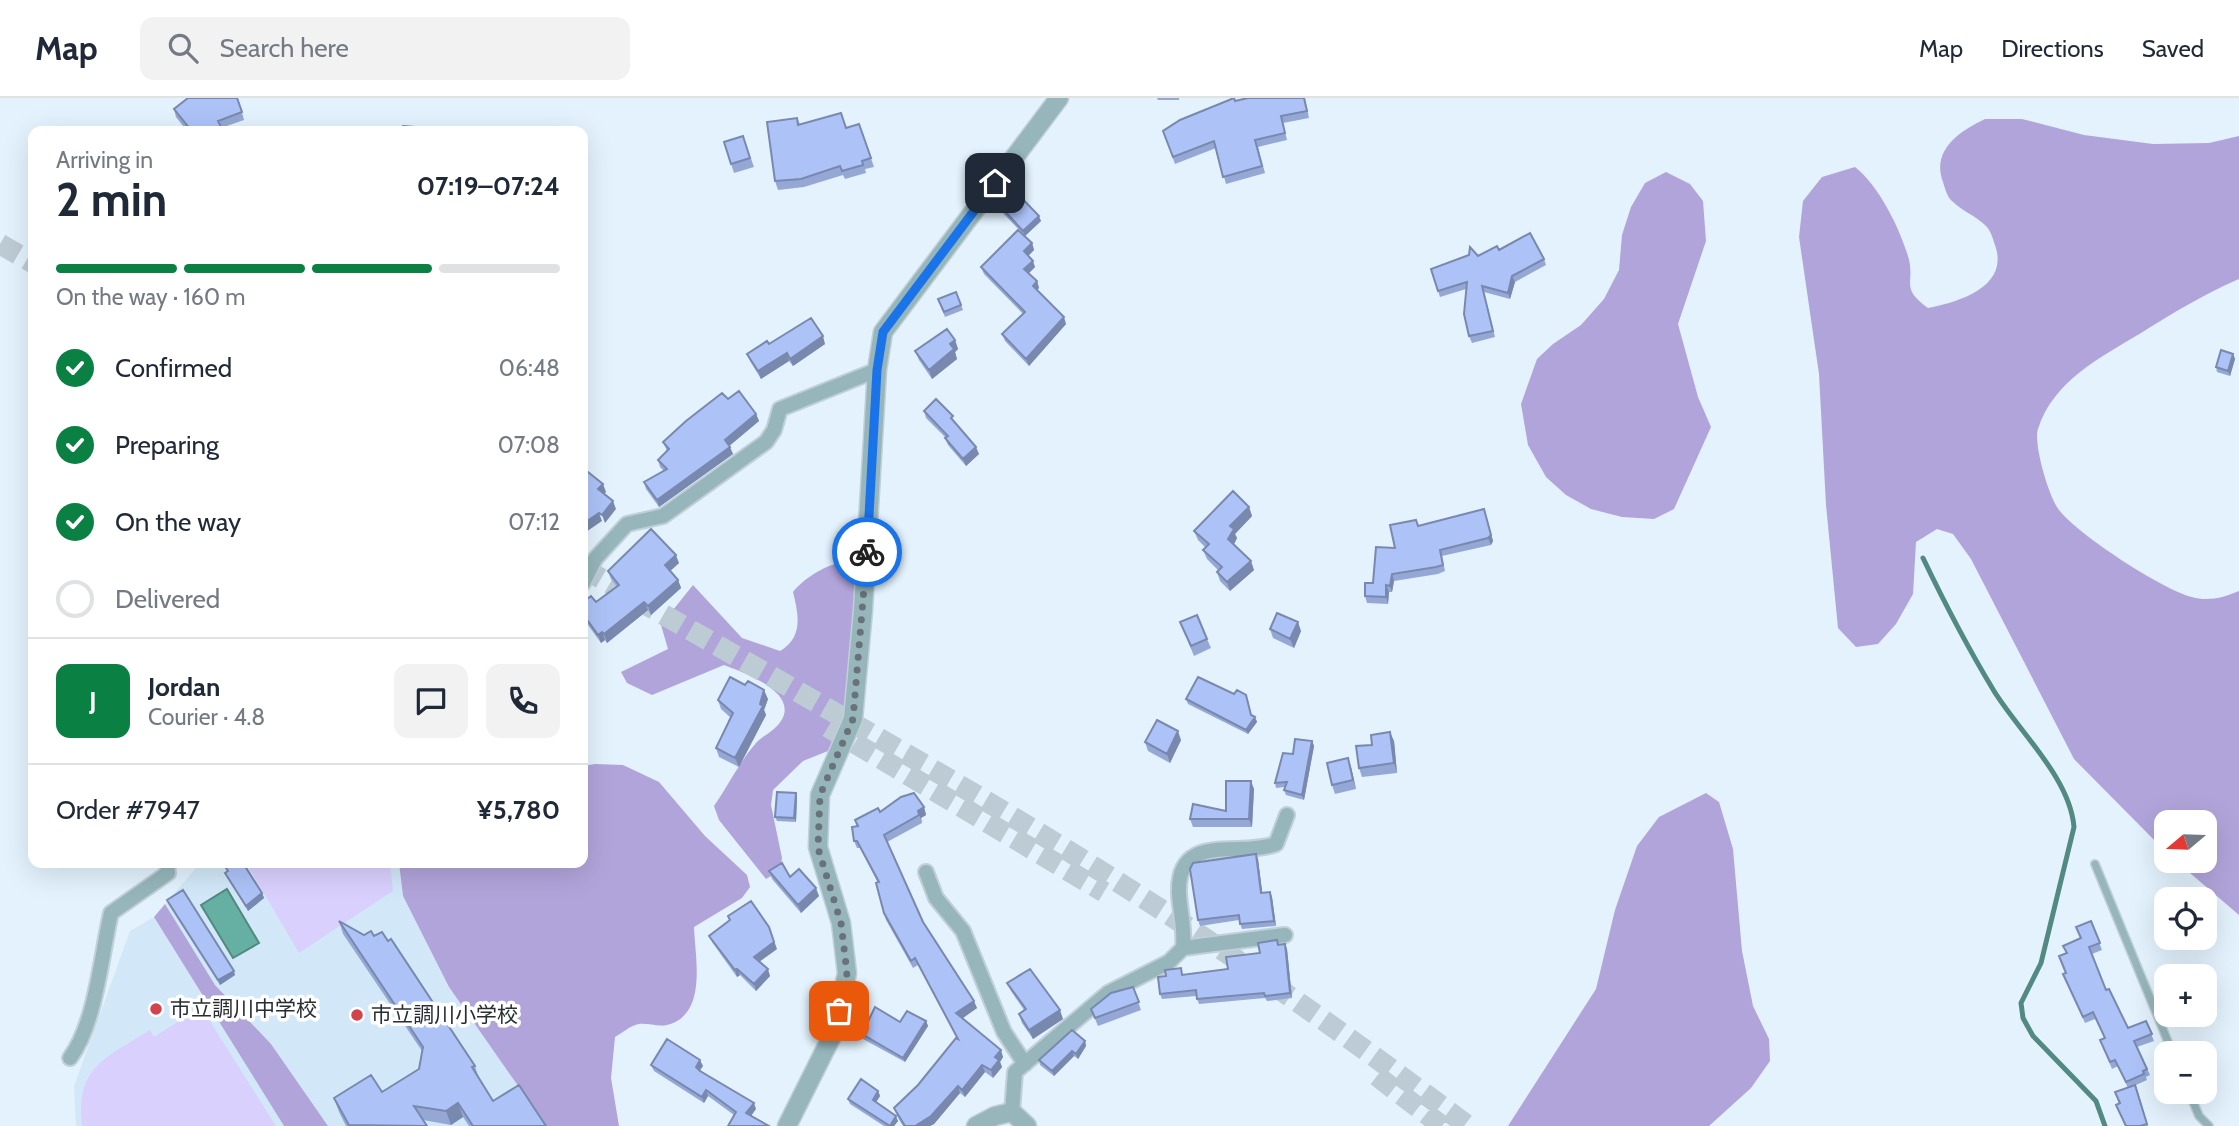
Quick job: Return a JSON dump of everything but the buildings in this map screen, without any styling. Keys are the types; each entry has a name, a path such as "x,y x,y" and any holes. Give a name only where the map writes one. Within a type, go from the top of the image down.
{"street":[{"path":"786,1126 835,1030 847,973 841,923 818,848 820,795 853,719 863,610 877,370 883,332 1059,98"},
{"path":"588,573 595,559 627,524 663,516 766,442 774,430 780,409 877,370"},
{"path":"1183,948 1181,871 1192,857 1205,850 1263,849 1276,844 1287,815"},
{"path":"70,1058 80,1045 87,1023 111,913 158,883 168,873 168,868"},
{"path":"926,872 936,898 963,931 1004,1032 1025,1064"},
{"path":"1012,1112 1015,1072 1108,993 1169,962 1183,948 1285,934"},
{"path":"976,1126 995,1115 1012,1112"},
{"path":"1012,1112 1027,1126"}],"lane":[{"path":"2095,864 2168,1041"},
{"path":"2194,1104 2199,1116 2209,1126"}],"shaded area":[{"path":"1985,119 2022,119 2084,135 2153,144 2209,143 2239,136 2239,279 2177,311 2080,372 2055,397 2045,412 2037,436 2043,470 2055,504 2083,533 2142,573 2192,597 2210,599 2239,591 2239,915 2217,896 2217,887 2206,887 2190,873 2217,873 2217,810 2154,810 2154,840 2074,759 1971,559 1953,534 1937,529 1916,542 1913,594 1896,624 1878,644 1856,647 1838,628 1826,505 1819,374 1799,237 1803,201 1822,177 1855,167 1872,185 1894,220 1908,256 1911,289 1919,301 1928,308 1966,297 1988,282 1995,272 1998,260 1991,233 1978,219 1956,205 1949,197 1940,171 1944,151 1966,129"},
{"path":"1666,172 1690,184 1703,201 1706,241 1678,324 1698,397 1711,427 1674,509 1654,519 1622,517 1591,509 1566,495 1546,477 1528,445 1521,404 1537,359 1581,325 1604,299 1619,270 1622,235 1631,207 1645,183"},
{"path":"853,560 861,676 828,751 803,761 773,790 771,805 782,858 780,871 766,879 719,820 714,806 750,750 777,726 784,715 784,705 779,695 758,680 724,665 652,695 627,683 621,672 668,649 661,625 693,585 742,638 780,651 796,633 798,618 793,592 820,570"},
{"path":"588,765 623,765 659,782 705,836 747,875 750,887 742,898 694,927 697,969 694,998 689,1010 680,1019 667,1025 636,1025 615,1037 611,1078 619,1126 546,1126 449,987 403,896 400,868 588,868"},
{"path":"1706,793 1719,802 1733,849 1742,951 1753,1006 1769,1039 1770,1061 1751,1088 1709,1126 1508,1126 1596,989 1615,910 1637,846 1659,817"},
{"name":"市立調川小学校","path":"196,868 400,868 403,896 449,987 546,1126 328,1126 271,1044 215,985 165,904"},
{"path":"249,868 391,868 393,891 299,953"},
{"path":"227,889 259,943 233,958 201,905"},
{"path":"165,904 215,985 271,1044 328,1126 284,1126 154,917"},
{"name":"市立調川中学校","path":"154,917 284,1126 76,1126 74,1086 130,931"},
{"path":"201,1007 276,1126 82,1126 83,1090 97,1066 150,1030 154,1037"}],"waterway":[{"path":"1923,558 1984,675 2054,774 2070,809 2074,827 2041,963 2021,1003 2023,1018 2033,1036 2096,1101 2105,1126"}],"tunnel":[{"path":"0,244 28,260"},
{"path":"588,571 955,783 1102,872 1286,994 1468,1126"},
{"path":"828,727 1104,892"},
{"path":"1377,1076 1442,1126"}],"way so far":[{"path":"839,1011 847,973 841,923 818,848 820,795 853,719 867,552"}],"place":[{"name":"市立調川中学校","path":"156,1009"},
{"name":"市立調川小学校","path":"357,1015"}],"route":[{"path":"867,552 877,370 883,332 995,183"}]}
